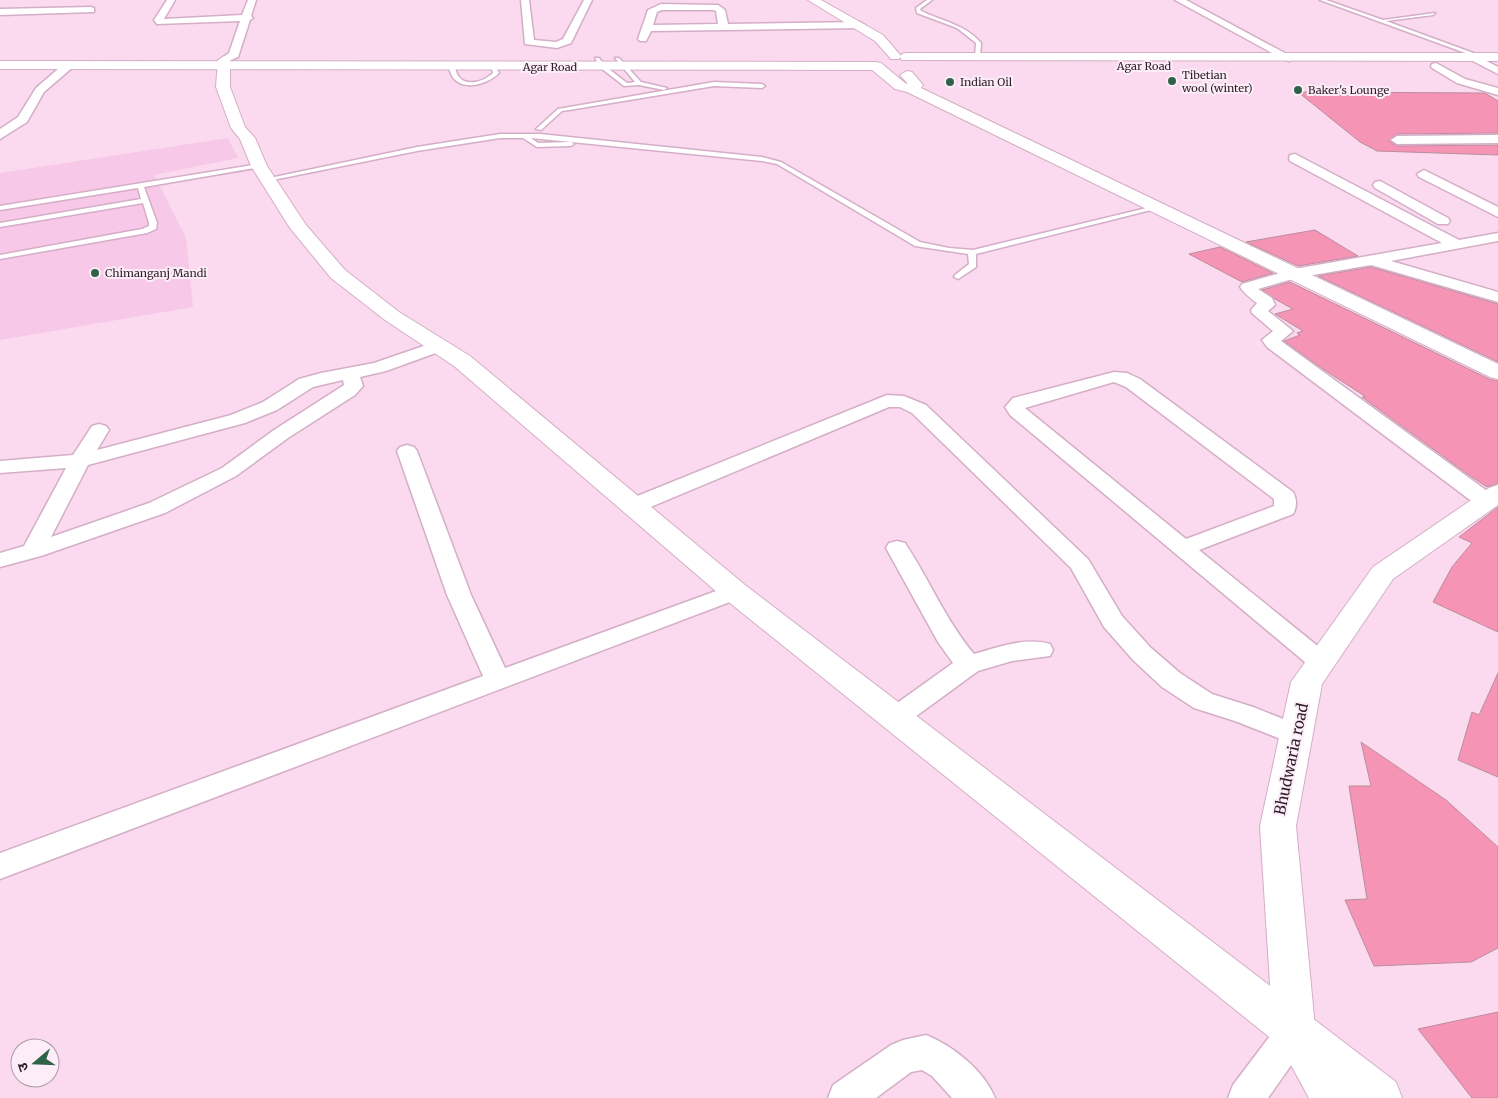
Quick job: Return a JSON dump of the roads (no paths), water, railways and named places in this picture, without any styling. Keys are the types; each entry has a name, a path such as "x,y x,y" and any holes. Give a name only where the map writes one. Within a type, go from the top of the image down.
{"main road":[{"path":"813,0 860,25 879,38 903,62 916,85 912,89"},
{"path":"903,62 978,57 1289,58 1473,56 1495,63"},
{"path":"0,60 231,61"},
{"path":"0,65 231,61"},
{"path":"231,61 223,87 238,128 247,138 263,172 299,228 338,274 392,316 462,361 735,592 1380,1098"},
{"name":"Agar Road","path":"231,61 452,66 600,63 874,62 1436,66 1495,63"},
{"path":"874,62 900,86 912,89 1498,372"},
{"path":"378,63 600,63"},
{"name":"Bhudwaria road","path":"1333,1098 1294,1032 1278,826 1307,682 1383,573 1492,497"}],"street":[{"path":"171,0 159,20 160,22 248,18"},
{"path":"231,61 248,18 252,0"},
{"path":"525,0 529,42 557,45 567,41 588,0"},
{"path":"1180,0 1289,58"},
{"path":"643,40 656,8 712,6 720,10 724,28"},
{"path":"0,12 91,10"},
{"path":"647,28 860,25"},
{"path":"0,135 22,119 40,90 69,65"},
{"path":"1436,66 1461,81 1498,92"},
{"path":"1397,140 1498,139"},
{"path":"1295,158 1456,244"},
{"path":"1424,174 1498,213"},
{"path":"1380,185 1476,241"},
{"path":"1492,497 1271,341 1284,331 1260,313 1261,307 1267,305 1266,301 1248,287 1294,274 1498,237"},
{"path":"1369,260 1458,284 1498,298"},
{"path":"0,467 80,461 238,419 270,406 306,383 321,378 380,367 438,346"},
{"path":"0,560 33,551 157,508 229,472 281,434 348,391 354,386 350,374"},
{"path":"1183,548 1285,509 1285,497 1141,388 1121,377 1114,377 1020,402 1014,407 1017,411 1321,662"},
{"path":"633,506 887,401 904,402 919,408 1080,564 1113,621 1142,654 1171,680 1203,701 1244,714 1296,735"},
{"path":"33,551 80,461 99,430"},
{"path":"407,451 459,595 498,681"},
{"path":"897,548 950,642 970,665"},
{"path":"0,866 735,592"},
{"path":"894,718 970,665 1011,652 1041,650"},
{"path":"1246,1098 1294,1032"},
{"path":"846,1098 903,1057 926,1052 944,1064 977,1098"}],"lane":[{"path":"930,0 918,9 919,12 963,29 973,36 979,43 978,57"},
{"path":"1322,0 1473,56"},
{"path":"1381,21 1434,14"},
{"path":"600,63 626,85 639,83 673,90"},
{"path":"620,63 639,83"},
{"path":"539,129 564,109 714,84 762,86"},
{"path":"625,98 626,85"},
{"path":"0,208 140,186 263,172 462,141 500,136 524,136 590,141 779,162 918,244 949,250 972,252 1159,208"},
{"path":"0,257 144,231 153,227 140,186"},
{"path":"0,225 145,201"},
{"path":"958,277 973,265 972,252"}],"place":[{"name":"Tibetian wool (winter)","path":"1172,81"},
{"name":"Indian Oil","path":"950,82"},
{"name":"Baker's Lounge","path":"1298,90"},
{"name":"Chimanganj Mandi","path":"95,273"}]}
